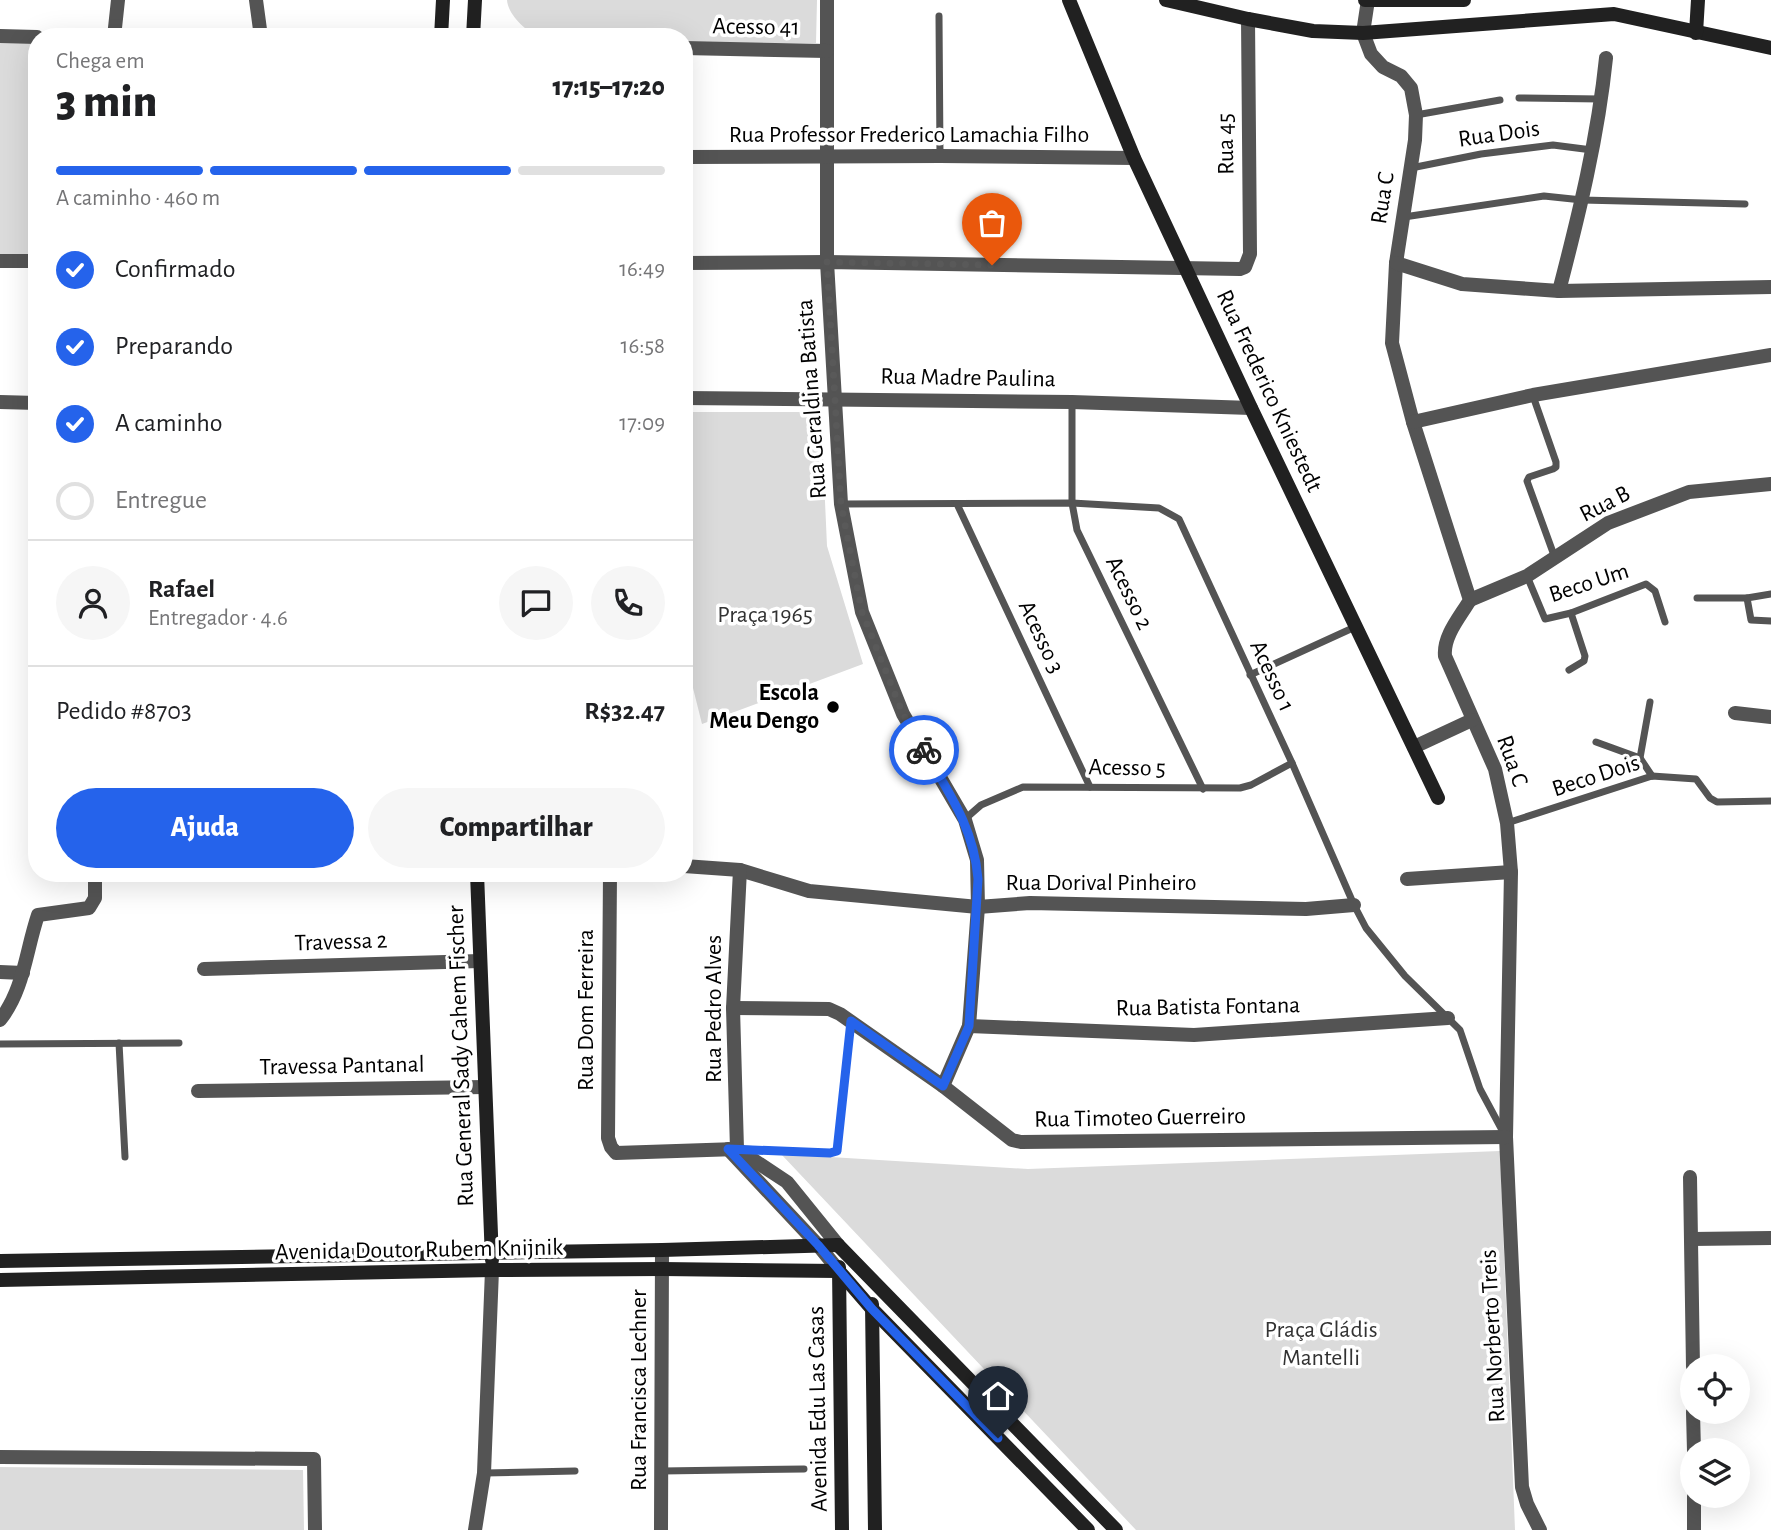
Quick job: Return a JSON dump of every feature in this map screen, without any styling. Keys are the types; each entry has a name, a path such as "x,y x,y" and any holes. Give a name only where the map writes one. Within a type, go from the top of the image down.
{"street":[{"path":"115,28 118,0"},
{"path":"256,0 260,28"},
{"path":"441,28 443,0"},
{"path":"473,28 475,0"},
{"name":"Rua Geraldina Batista","path":"828,0 827,262 841,504 862,612 903,714 964,820 976,860 978,907 969,1026 943,1086"},
{"name":"Rua Frederico Kniestedt","path":"1069,0 1134,158 1438,798"},
{"path":"1167,0 1313,31 1363,33 1614,14 1771,48"},
{"path":"1363,33 1366,0 1464,0"},
{"path":"1696,33 1698,0"},
{"name":"Rua 45","path":"1185,268 1240,269 1245,267 1250,254 1248,19"},
{"name":"Rua C","path":"1363,33 1371,54 1383,67 1401,76 1411,88 1416,115 1415,141 1396,262 1392,343 1413,422 1470,600 1444,647 1445,656 1495,769 1507,824 1511,872 1506,1137"},
{"path":"0,36 28,37"},
{"name":"Acesso 41","path":"693,48 827,51"},
{"path":"1559,291 1582,200 1602,99 1606,58"},
{"name":"Rua Professor Frederico Lamachia Filho","path":"693,157 1134,158"},
{"path":"0,261 28,261"},
{"path":"693,263 827,262 1185,268"},
{"path":"1396,262 1462,284 1559,291 1771,287"},
{"path":"1413,422 1533,395 1771,355"},
{"name":"Rua Madre Paulina","path":"693,398 1072,402 1251,408"},
{"path":"0,402 28,403"},
{"name":"Rua B","path":"1470,600 1527,576 1608,523 1689,492 1771,484"},
{"path":"1735,713 1771,717"},
{"path":"1414,747 1472,720"},
{"name":"Rua Dorival Pinheiro","path":"693,867 740,870 809,891 978,907 1030,903 1229,905 1306,909 1354,905"},
{"name":"Rua Pedro Alves","path":"732,1149 733,1008 740,870"},
{"path":"1407,879 1511,872"},
{"path":"0,1020 7,1012 23,973 38,915 89,908 95,898 95,882"},
{"name":"Rua General Sady Cahem Fischer","path":"475,1530 484,1473 492,1270 477,882"},
{"name":"Rua Dom Ferreira","path":"610,882 608,1138 611,1147 616,1153 732,1149"},
{"name":"Travessa 2","path":"204,969 480,961"},
{"path":"0,972 23,973"},
{"name":"Rua Timoteo Guerreiro","path":"733,1008 829,1009 851,1021 943,1086 1012,1140 1021,1142 1506,1137"},
{"name":"Rua Batista Fontana","path":"969,1026 1194,1035 1448,1018"},
{"name":"Travessa Pantanal","path":"198,1091 485,1087"},
{"name":"Rua Norberto Treis","path":"1506,1137 1522,1487 1540,1530"},
{"path":"732,1149 786,1182 838,1245 1116,1530"},
{"path":"732,1149 872,1309 1088,1530"},
{"path":"1689,1177 1693,1354"},
{"path":"1692,1239 1771,1238"},
{"name":"Avenida Doutor Rubem Knijnik","path":"0,1261 838,1245"},
{"name":"Avenida Edu Las Casas","path":"838,1245 842,1530"},
{"name":"Rua Francisca Lechner","path":"661,1530 662,1250"},
{"path":"277,1257 278,1275"},
{"path":"94,1259 95,1279"},
{"name":"Avenida Doutor Rubem Knijnik","path":"0,1280 492,1270 839,1271"},
{"path":"872,1280 875,1530"},
{"path":"0,1457 314,1459 315,1530"},
{"path":"1694,1508 1694,1530"}],"lane":[{"path":"939,16 940,156"},
{"path":"1519,98 1602,99"},
{"path":"1416,115 1500,100"},
{"name":"Rua Dois","path":"1411,168 1481,154 1553,145 1592,150"},
{"path":"1403,217 1544,196 1582,200 1745,204"},
{"path":"1533,395 1556,467 1529,477 1527,481 1555,558"},
{"name":"Acesso 2","path":"1072,402 1072,503 1077,530 1203,789"},
{"name":"Acesso 1","path":"841,504 1072,503 1159,508 1179,519 1366,928 1405,976 1460,1030 1479,1089 1506,1137"},
{"name":"Acesso 3","path":"957,504 1090,787"},
{"name":"Beco Um","path":"1527,576 1545,619 1571,613 1646,584 1655,591 1665,622"},
{"path":"1697,598 1747,598 1771,594"},
{"path":"1747,598 1751,620 1771,621"},
{"path":"1569,670 1584,661 1571,613"},
{"path":"1250,675 1356,627"},
{"path":"1640,758 1650,702"},
{"path":"1596,742 1640,758 1652,776"},
{"name":"Acesso 5","path":"964,820 981,805 1023,787 1240,788 1292,763"},
{"name":"Beco Dois","path":"1507,824 1652,776 1696,779 1710,798 1717,802 1771,801"},
{"path":"732,1149 830,1153 837,1151 851,1021"},
{"path":"119,1043 125,1157"},
{"path":"0,1044 178,1043"},
{"path":"660,1471 804,1469"},
{"path":"484,1473 575,1471"}],"green space":[{"path":"507,0 817,0 816,43 693,43 693,28 525,28 508,6"},
{"path":"0,42 28,43 28,255 0,255"},
{"name":"Praça 1965","path":"693,412 821,412 827,546 863,664 702,724 693,688"},
{"name":"Praça Gládis Mantelli","path":"1500,1151 1515,1530 1136,1530 781,1154 1028,1169"},
{"path":"0,1467 303,1470 304,1530 0,1530"}],"way so far":[{"path":"924,750 903,714 862,612 841,504 827,262 992,265"}],"place":[{"name":"Escola Meu Dengo","path":"833,707"}],"route":[{"path":"924,750 964,820 971,838 978,879 969,1026 943,1086 851,1021 837,1151 830,1153 728,1149 818,1245 872,1309 998,1438"}]}
